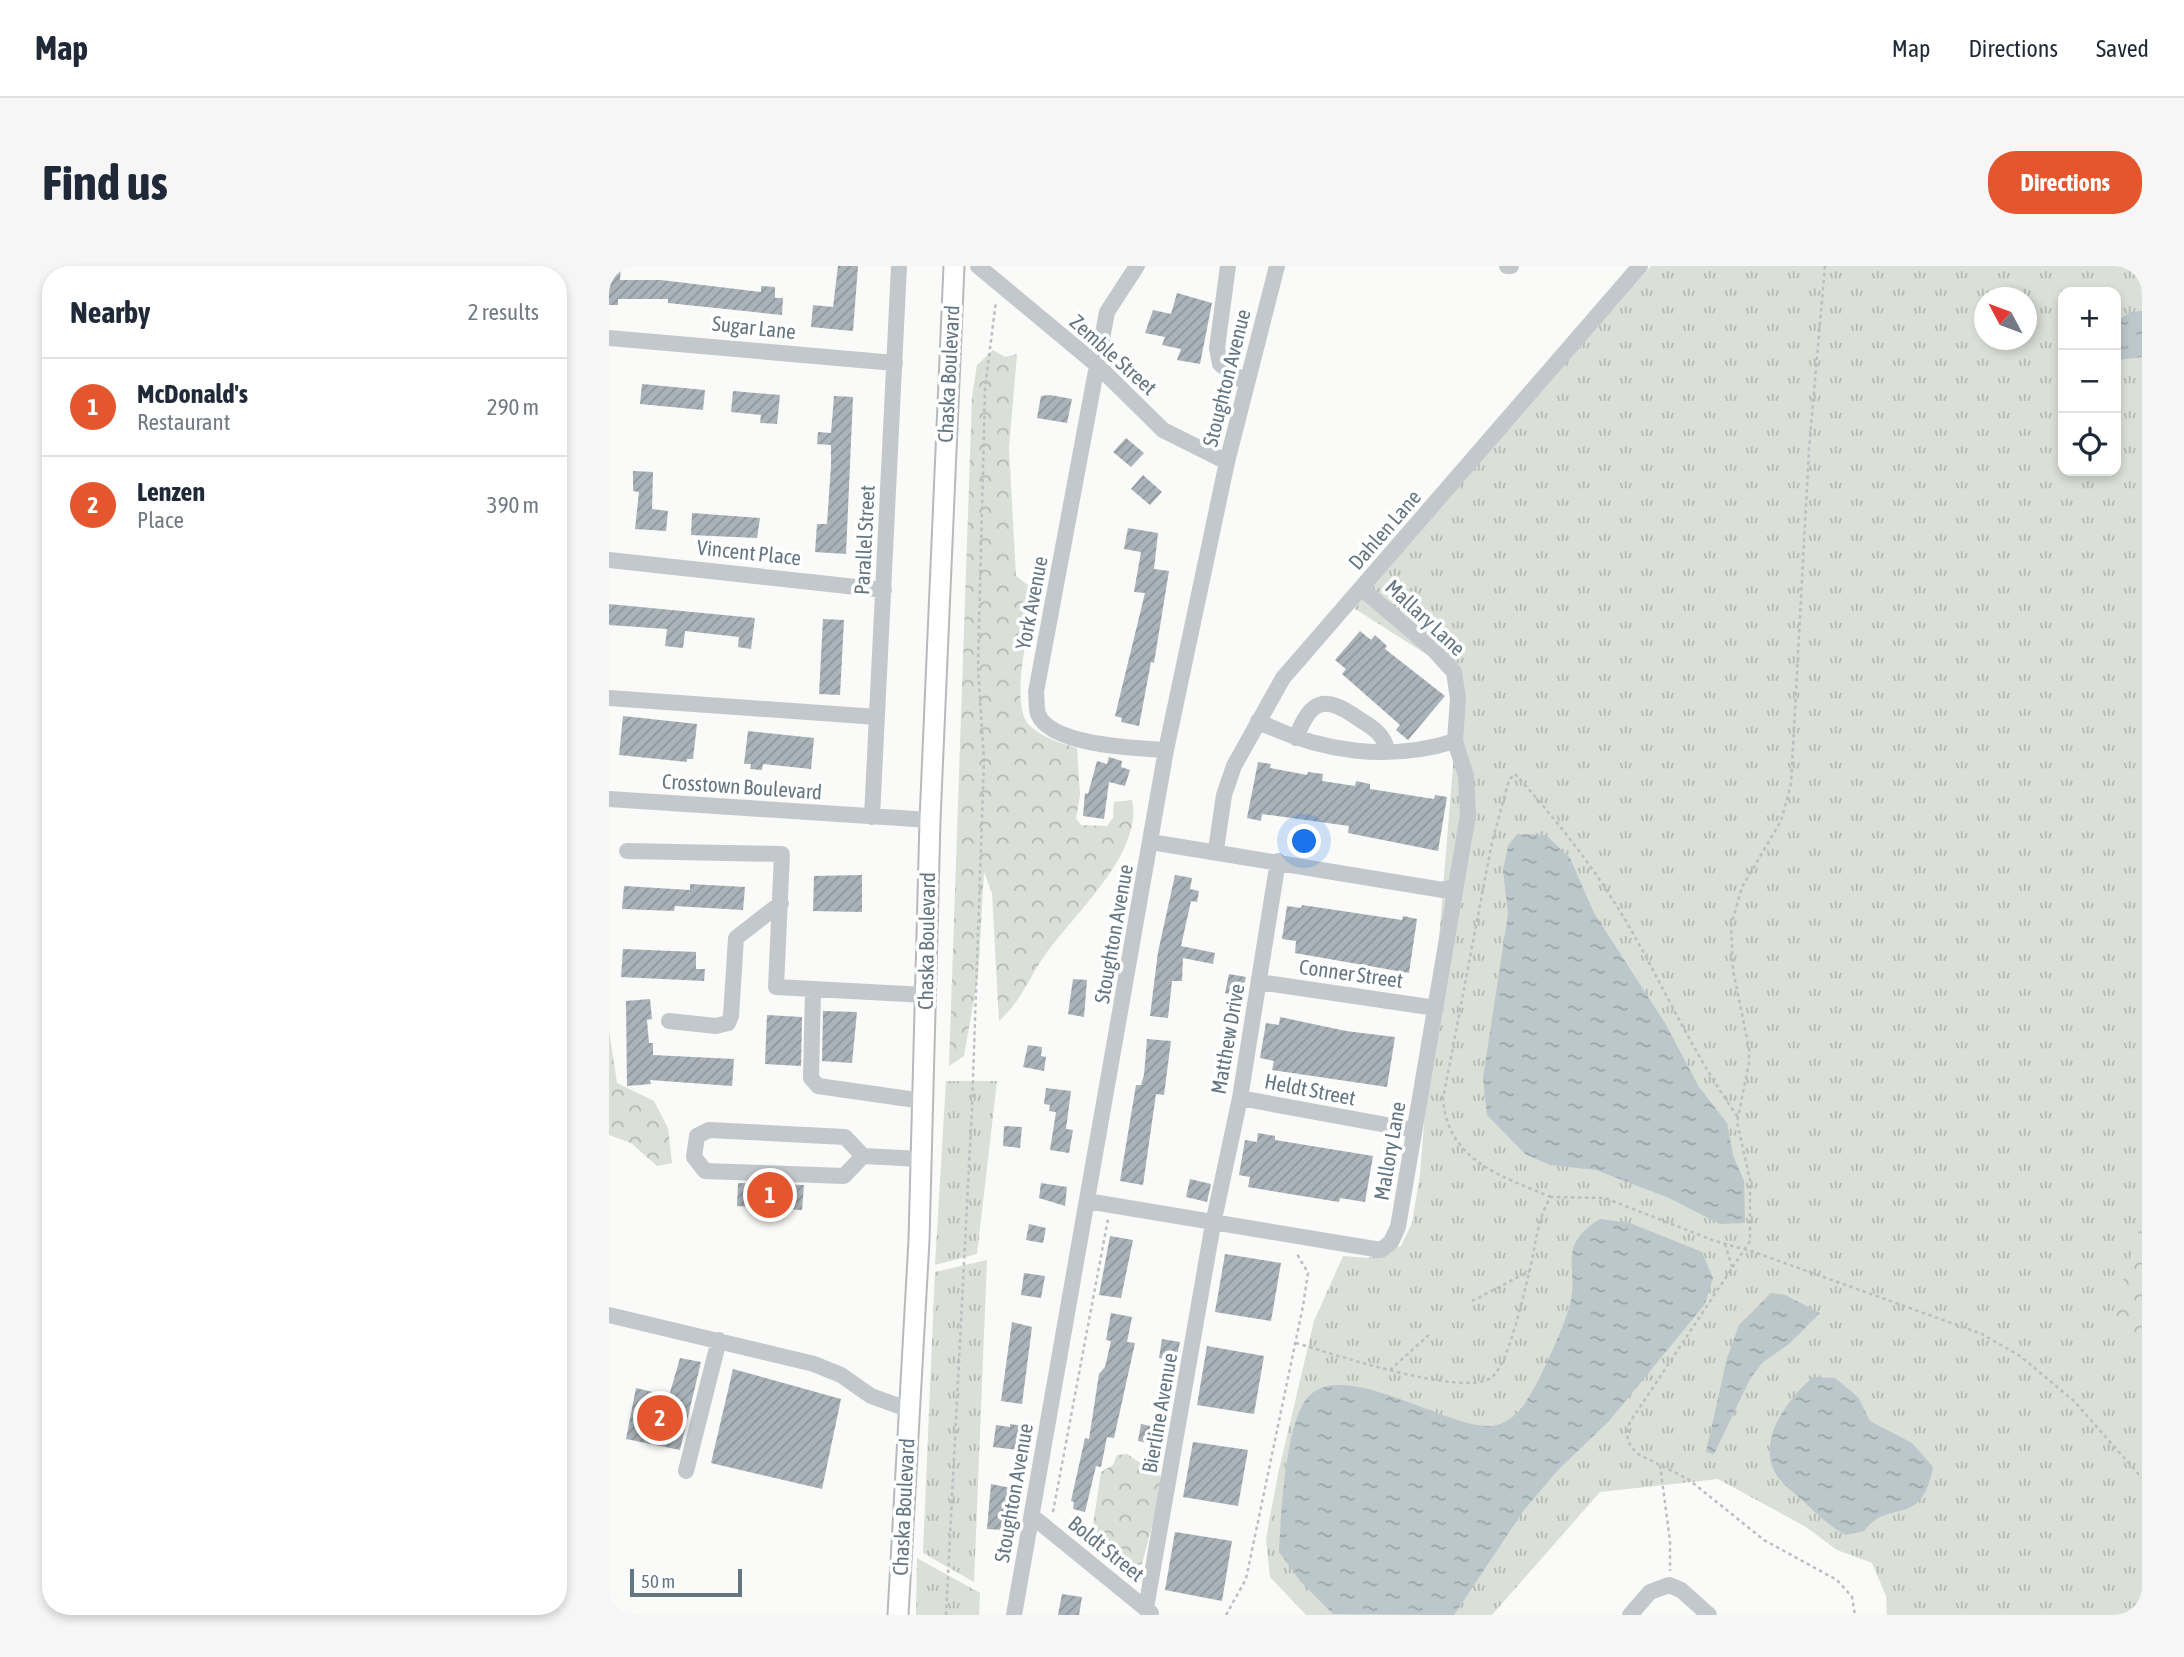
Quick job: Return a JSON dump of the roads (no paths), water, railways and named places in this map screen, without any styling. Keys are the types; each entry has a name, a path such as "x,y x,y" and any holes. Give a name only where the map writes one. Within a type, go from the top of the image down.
{"main road":[{"name":"Chaska Boulevard","path":"898,1615 921,1159 930,820 954,266"}],"street":[{"name":"Parallel Street","path":"872,817 899,266"},
{"name":"Zemble Street","path":"978,266 1097,365 1163,430 1227,462"},
{"path":"1097,365 1107,312 1137,266"},
{"path":"1228,266 1220,364 1247,384"},
{"name":"Stoughton Avenue","path":"1014,1615 1166,750 1227,462 1276,266"},
{"name":"Dahlen Lane","path":"1216,850 1224,795 1234,766 1283,678 1363,589 1640,266"},
{"name":"Sugar Lane","path":"609,338 895,363"},
{"name":"York Avenue","path":"1097,365 1036,692 1038,714 1049,727 1072,737 1103,745 1166,750"},
{"name":"Vincent Place","path":"609,560 884,590"},
{"name":"Mallary Lane","path":"1363,589 1406,625 1454,672 1458,698 1455,741 1466,776 1468,815 1456,886"},
{"path":"609,698 877,717"},
{"path":"1296,738 1308,711 1322,703 1332,702 1381,735 1387,750"},
{"path":"1258,721 1296,738 1351,752 1428,750 1455,741"},
{"name":"Crosstown Boulevard","path":"609,799 930,820"},
{"path":"1151,842 1216,850 1443,890 1456,886"},
{"path":"627,851 782,854 776,987 925,995"},
{"name":"Matthew Drive","path":"1213,1224 1240,1098 1278,861"},
{"name":"Mallory Lane","path":"1213,1224 1381,1251 1391,1242 1398,1227 1456,886"},
{"path":"669,1021 716,1026 728,1023 731,1016 736,938 781,903"},
{"name":"Conner Street","path":"1259,982 1436,1008"},
{"path":"813,990 811,1078 818,1086 923,1101"},
{"name":"Heldt Street","path":"1240,1098 1414,1130"},
{"path":"863,1156 844,1176 705,1171 694,1157 697,1136 709,1130 845,1138 863,1156 921,1159"},
{"path":"1087,1201 1213,1224"},
{"name":"Bierline Avenue","path":"1149,1612 1213,1224"},
{"path":"609,1315 814,1364 841,1375 871,1396 910,1410"},
{"path":"686,1471 719,1340"},
{"name":"Boldt Street","path":"1032,1516 1149,1612"},
{"path":"1630,1615 1650,1592 1669,1585 1681,1590 1709,1615"}],"water":[{"path":"2142,311 2142,357 2121,360 2121,318 2131,312"},
{"path":"1517,834 1546,835 1570,858 1594,913 1665,1023 1699,1087 1727,1123 1733,1155 1744,1181 1745,1223 1720,1224 1669,1198 1596,1170 1550,1165 1525,1154 1487,1115 1483,1078 1508,914 1503,870 1508,846"},
{"path":"1600,1219 1630,1223 1702,1252 1713,1278 1705,1304 1609,1421 1558,1470 1524,1510 1454,1615 1333,1614 1300,1581 1279,1552 1289,1452 1298,1414 1305,1401 1320,1388 1341,1385 1393,1397 1471,1424 1494,1426 1509,1420 1531,1393 1566,1318 1572,1294 1572,1259 1577,1239"},
{"path":"1771,1293 1785,1295 1820,1313 1789,1344 1762,1363 1750,1379 1714,1454 1706,1452 1727,1358 1739,1325"},
{"path":"1813,1377 1835,1378 1858,1397 1870,1421 1912,1443 1933,1467 1928,1486 1921,1499 1913,1506 1874,1521 1864,1531 1846,1535 1821,1518 1780,1480 1772,1466 1771,1438 1784,1410"}],"waterway":[{"path":"2133,1615 2142,1611"}],"place":[{"name":"McDonald's","path":"770,1195"},
{"name":"Lenzen","path":"660,1418"}]}
